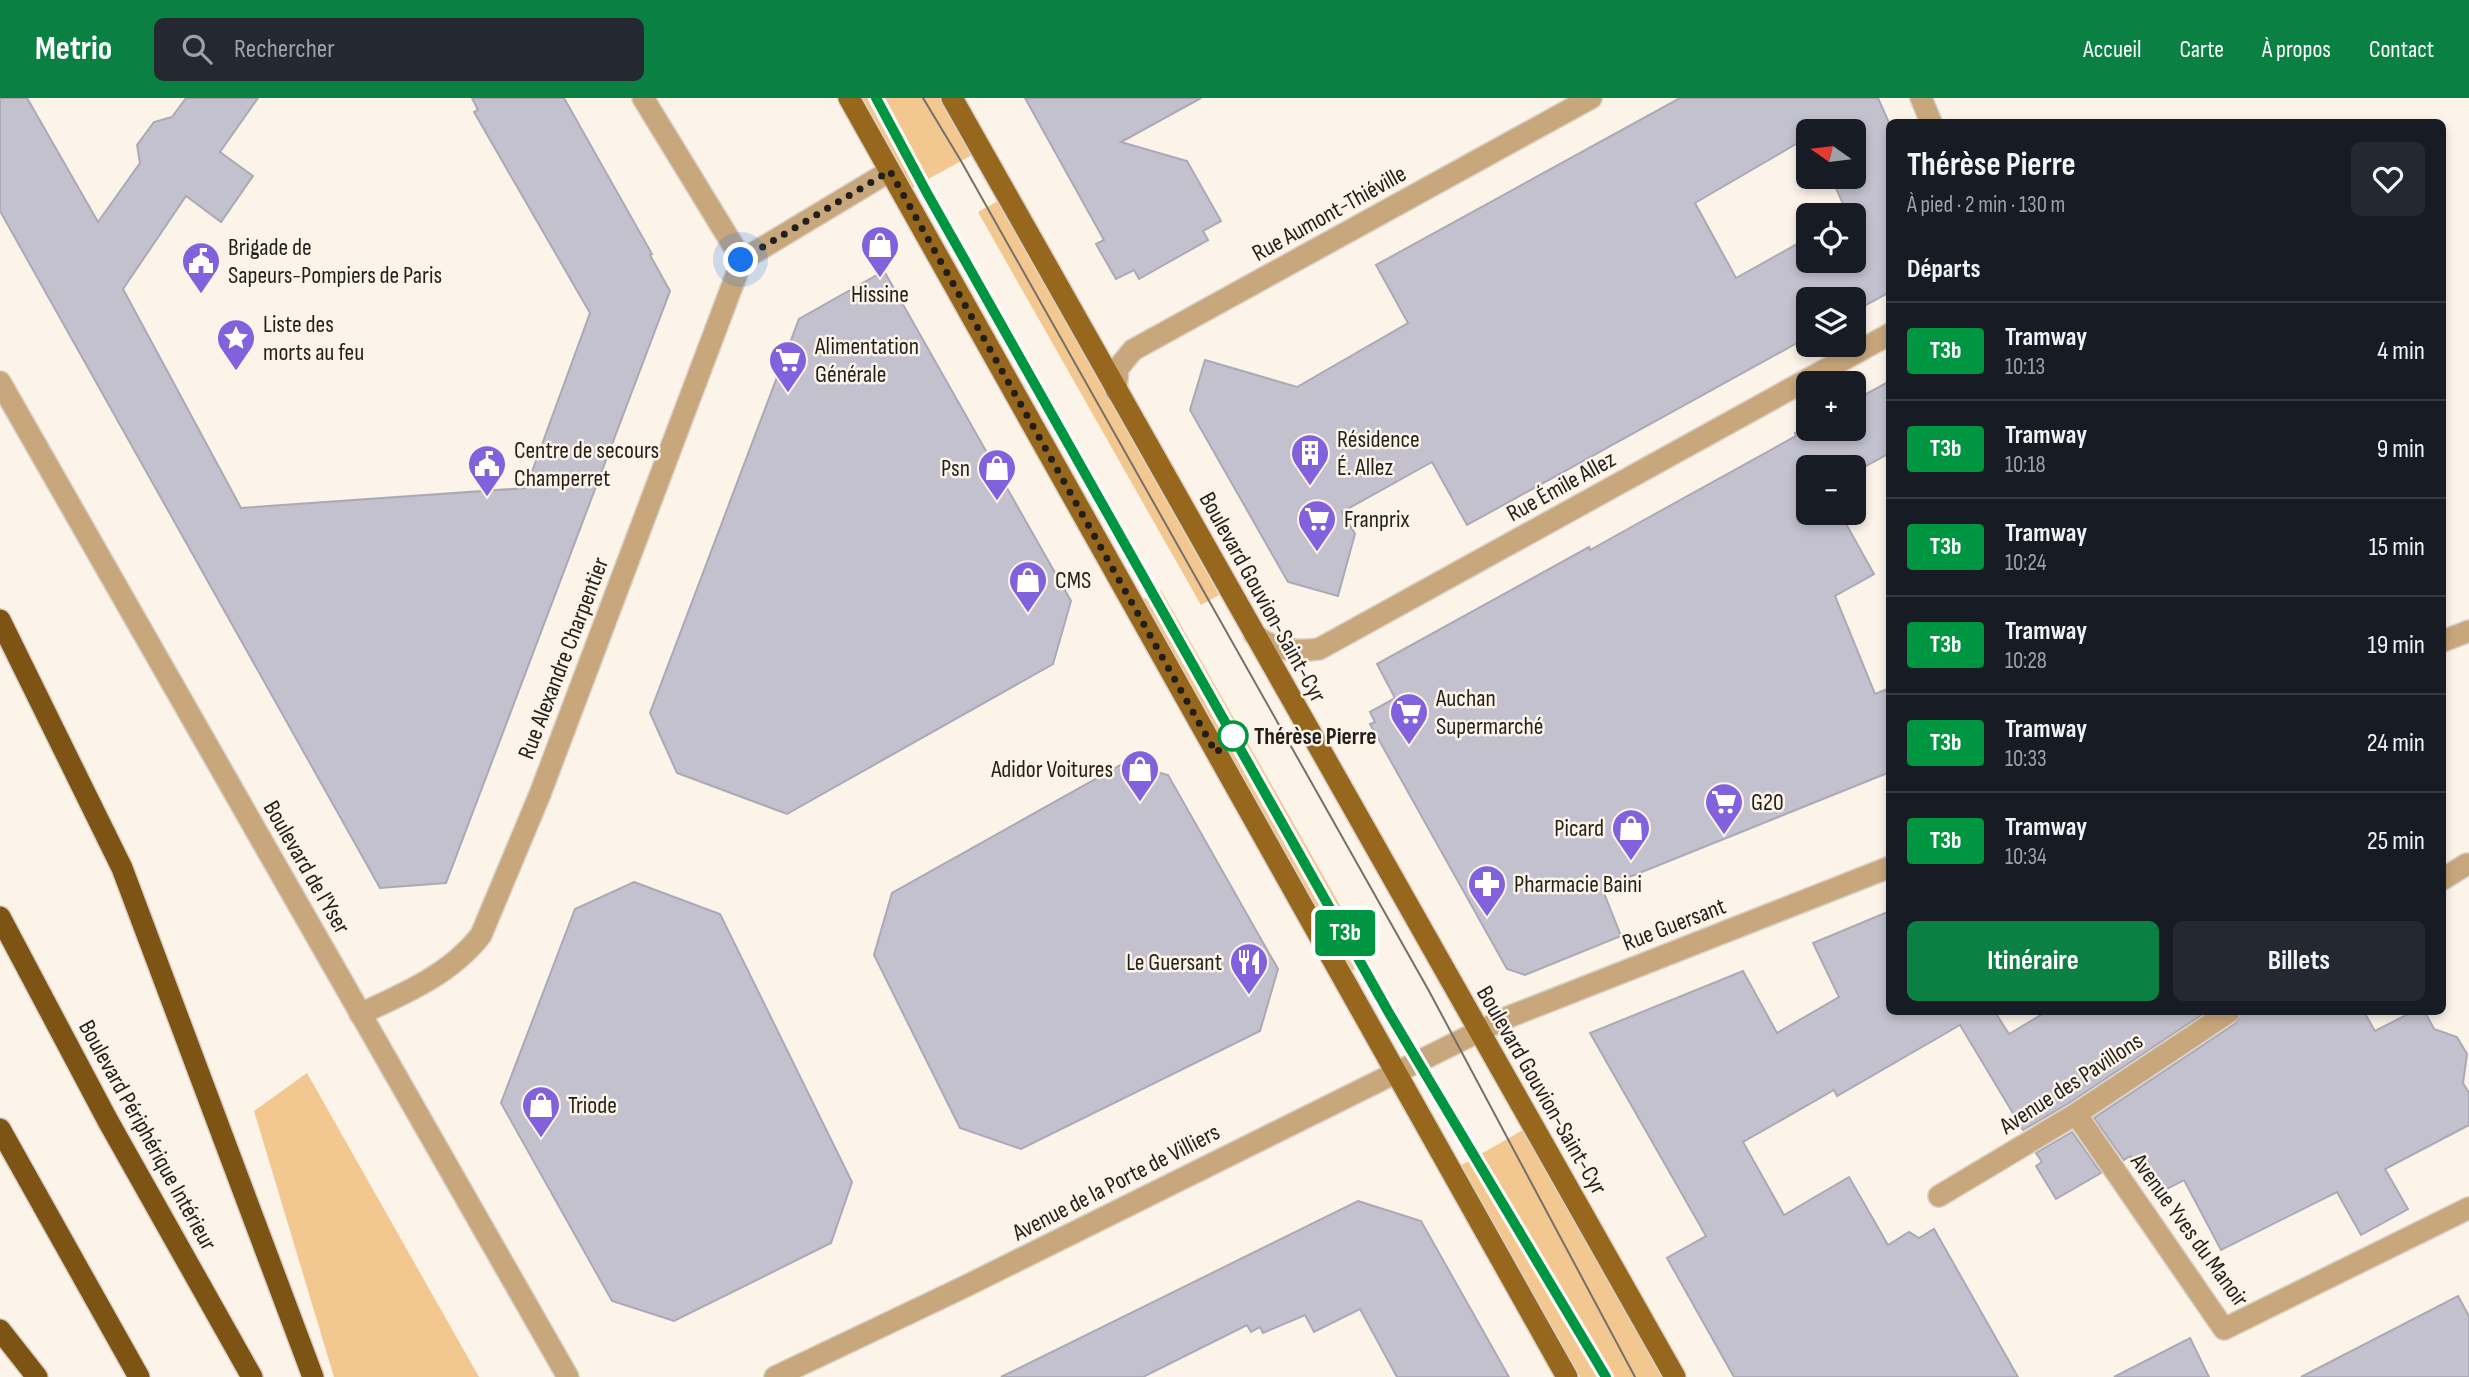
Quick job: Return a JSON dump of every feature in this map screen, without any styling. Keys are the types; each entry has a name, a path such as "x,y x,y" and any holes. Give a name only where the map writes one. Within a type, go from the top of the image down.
{"highway":[{"path":"0,620 122,869 313,1377"},
{"name":"Boulevard Périphérique Intérieur","path":"0,917 108,1121 252,1377"},
{"path":"0,1129 139,1377"},
{"path":"0,1330 37,1377"}],"main road":[{"path":"849,98 1567,1377"},
{"name":"Boulevard Gouvion-Saint-Cyr","path":"952,98 1675,1377"}],"street":[{"path":"643,98 741,260 890,171"},
{"name":"Rue Aumont-Thiéville","path":"1116,391 1118,368 1133,350 1591,98"},
{"path":"1921,98 1930,119"},
{"name":"Rue Alexandre Charpentier","path":"360,1014 418,988 471,947 481,935 540,794 741,260"},
{"name":"Rue Émile Allez","path":"1254,634 1265,643 1288,651 1320,649 1886,336"},
{"name":"Boulevard de l'Yser","path":"0,382 568,1377"},
{"path":"2446,640 2469,631"},
{"path":"2446,877 2468,864"},
{"name":"Rue Guersant","path":"1479,1032 1506,1018 1886,869"},
{"name":"Avenue des Pavillons","path":"1939,1196 2076,1114 2224,1015"},
{"name":"Avenue de la Porte de Villiers","path":"775,1377 964,1287 1479,1032"},
{"name":"Avenue Yves du Manoir","path":"2076,1114 2224,1329 2469,1208"}],"shaded area":[{"path":"859,98 940,98 972,155 910,189"},
{"path":"998,201 1219,595 1201,605 978,212"},
{"path":"1161,590 1371,960 1351,971 1142,600"},
{"path":"307,1073 479,1377 334,1377 254,1111"},
{"path":"1523,1130 1662,1377 1580,1377 1460,1166"}],"building":[{"name":"Centre de secours Champerret","path":"0,98 27,98 98,222 140,163 137,145 154,122 172,117 186,98 258,98 220,152 253,176 221,222 186,196 123,289 241,508 526,488 590,313 474,112 478,110 472,98 564,98 670,291 446,883 380,888 0,211"},
{"path":"1025,98 1201,98 1121,142 1187,161 1221,221 1203,231 1208,240 1139,279 1134,270 1116,279 1096,244 1104,240"},
{"path":"1680,98 1878,98 1887,119 1886,294 1866,305 1866,287 1796,287 1796,344 1467,525 1432,462 1342,512 1355,534 1338,596 1288,582 1190,410 1205,360 1297,387 1408,323 1376,265","holes":["1796,119 1866,119 1866,189 1836,189 1843,203 1866,203 1866,273 1796,273 1796,245 1736,278 1695,203 1796,144"]},
{"path":"884,271 1071,601 1053,664 787,814 677,773 650,713 799,319"},
{"path":"1886,383 1886,455 1866,466 1866,455 1796,455 1796,525 1847,525 1874,574 1835,596 1875,694 1886,690 1886,774 1602,888 1621,936 1525,975 1507,969 1370,724 1375,722 1370,712 1395,698 1377,664 1589,547 1590,550 1796,436 1796,441 1866,441 1866,394"},
{"path":"1124,763 1168,775 1278,969 1260,1031 1021,1149 960,1128 874,955 892,893"},
{"path":"634,882 720,914 852,1182 831,1243 674,1321 612,1301 501,1103 575,909"},
{"path":"1886,913 1886,1015 1997,1015 2009,1034 2041,1015 2201,1015 2069,1103 2023,1130 1960,1025 1837,1096 1834,1090 1743,1142 1784,1215 1849,1177 1888,1245 1909,1232 1919,1238 1934,1229 2018,1377 1734,1377 1667,1258 1706,1236 1590,1033 1743,971 1777,1033 1839,997 1813,943"},
{"path":"2240,1015 2366,1015 2375,1031 2406,1015 2427,1015 2434,1029 2457,1037 2467,1054 2463,1083 2469,1093 2469,1125 2385,1169 2408,1209 2361,1235 2337,1192 2221,1250 2184,1180 2155,1195 2130,1156 2124,1160 2094,1118 2236,1023"},
{"path":"2072,1132 2101,1173 2056,1199 2036,1166 2042,1162 2036,1153"},
{"path":"1358,1201 1421,1221 1509,1377 1397,1377 1360,1309 1314,1332 1305,1315 1263,1333 1260,1327 1251,1332 1247,1325 1143,1377 1001,1377"},
{"path":"2458,1296 2469,1316 2469,1377 2301,1377"},
{"path":"2190,1338 2209,1377 2114,1377"}],"tram line":[{"path":"876,98 1389,1013 1607,1377"},
{"name":"T3b","path":"876,98 1389,1013 1606,1377"},
{"path":"923,98 1429,991 1635,1377"}],"place":[{"name":"Hissine","path":"880,279"},
{"name":"Brigade de Sapeurs-Pompiers de Paris","path":"201,295"},
{"name":"Liste des morts au feu","path":"236,372"},
{"name":"Alimentation Générale","path":"788,394"},
{"name":"Résidence É. Allez","path":"1310,487"},
{"name":"Centre de secours Champerret","path":"487,498"},
{"name":"Psn","path":"997,502"},
{"name":"Franprix","path":"1317,553"},
{"name":"CMS","path":"1028,614"},
{"name":"Thérèse Pierre","path":"1233,736"},
{"name":"Auchan Supermarché","path":"1409,746"},
{"name":"Adidor Voitures","path":"1140,803"},
{"name":"G20","path":"1724,836"},
{"name":"Picard","path":"1631,862"},
{"name":"Pharmacie Baini","path":"1487,918"},
{"name":"Le Guersant","path":"1249,996"},
{"name":"Triode","path":"541,1139"}],"route":[{"path":"741,260 890,171 1216,753 1233,736"}]}
